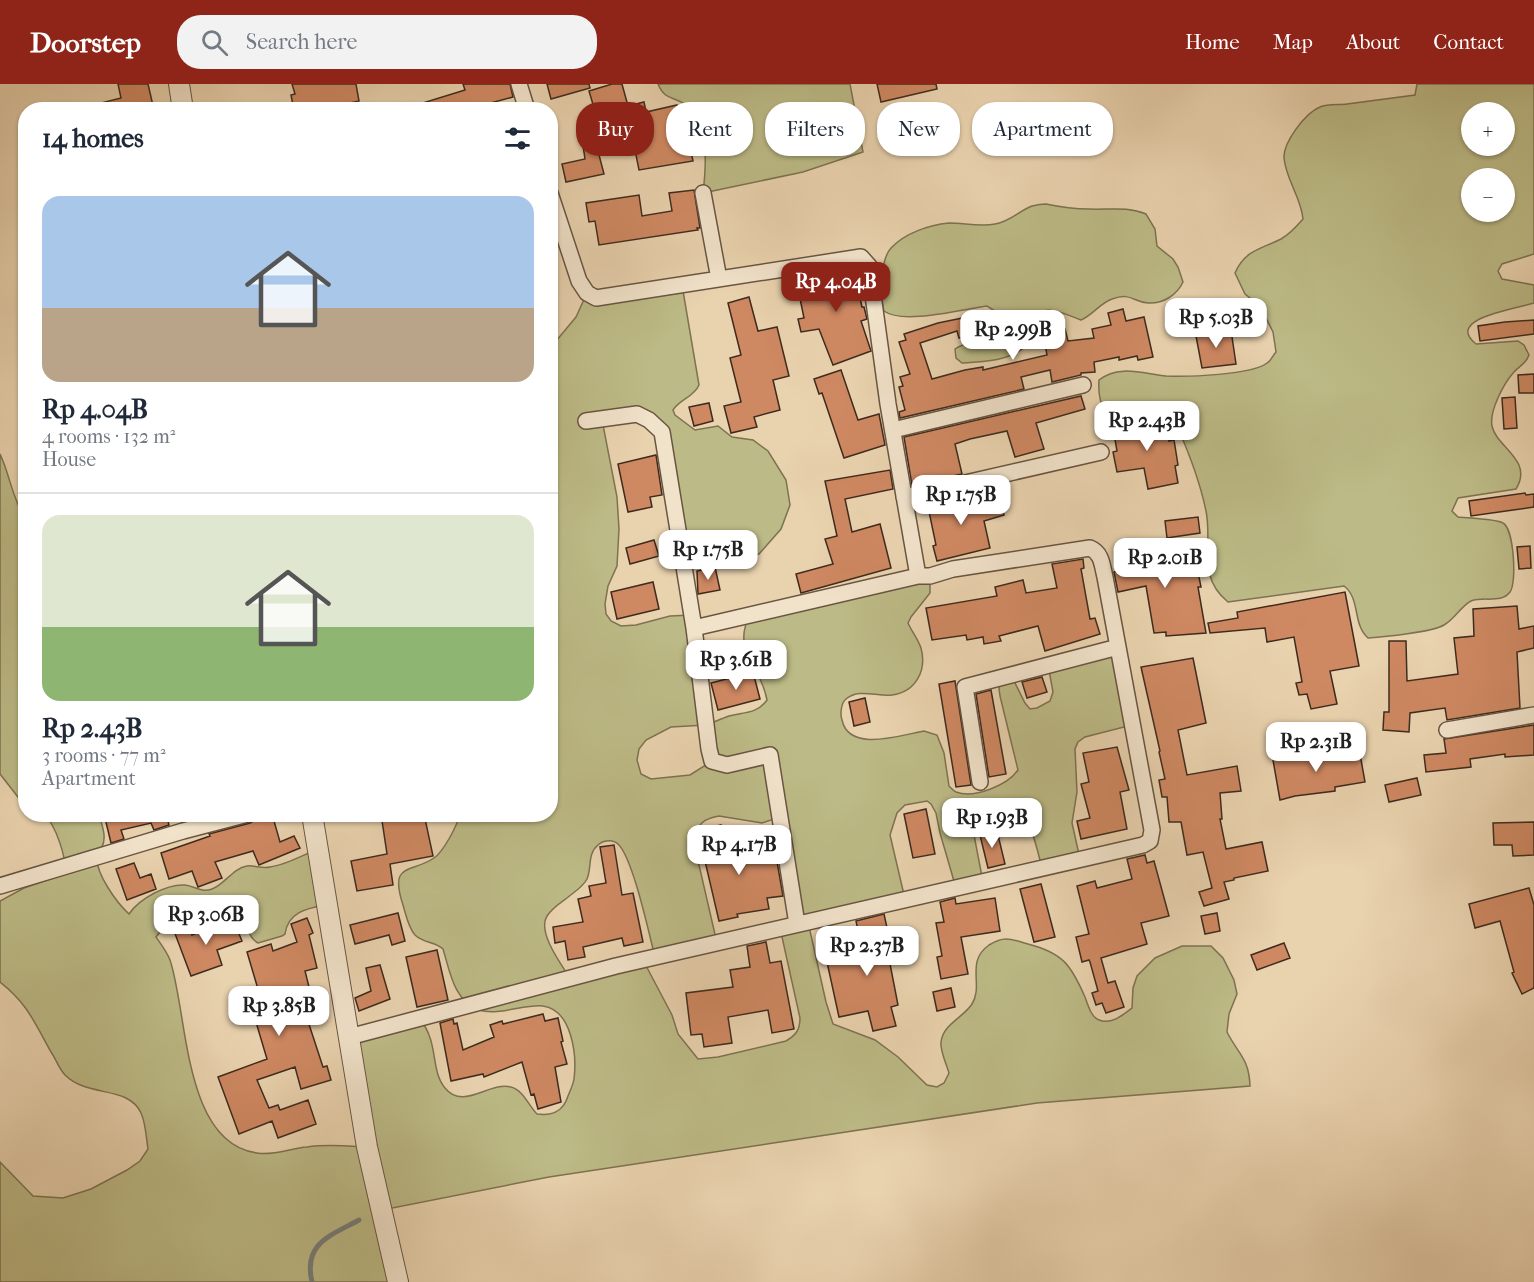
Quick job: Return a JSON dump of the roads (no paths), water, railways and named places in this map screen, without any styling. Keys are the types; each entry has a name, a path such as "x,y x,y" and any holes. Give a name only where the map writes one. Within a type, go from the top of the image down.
{"street":[{"path":"179,84 182,102"},
{"path":"519,84 524,102"},
{"path":"703,193 719,279"},
{"path":"558,217 579,281 586,293 596,298 861,257 869,266 893,430 918,576"},
{"path":"893,430 1083,385"},
{"path":"586,421 637,414 649,420 662,432 694,628 712,761 727,765 770,755 797,924"},
{"path":"904,497 1101,452"},
{"path":"349,1037 616,966 1143,845 1150,841 1152,830 1118,646 1100,556 1096,550 1090,548 953,569 694,628"},
{"path":"980,782 965,687 1118,646"},
{"path":"1447,729 1534,715"},
{"path":"0,886 217,822"},
{"path":"313,822 367,1147 398,1282"}],"waterway":[{"path":"312,1282 310,1269 315,1249 329,1236 359,1220"}]}
